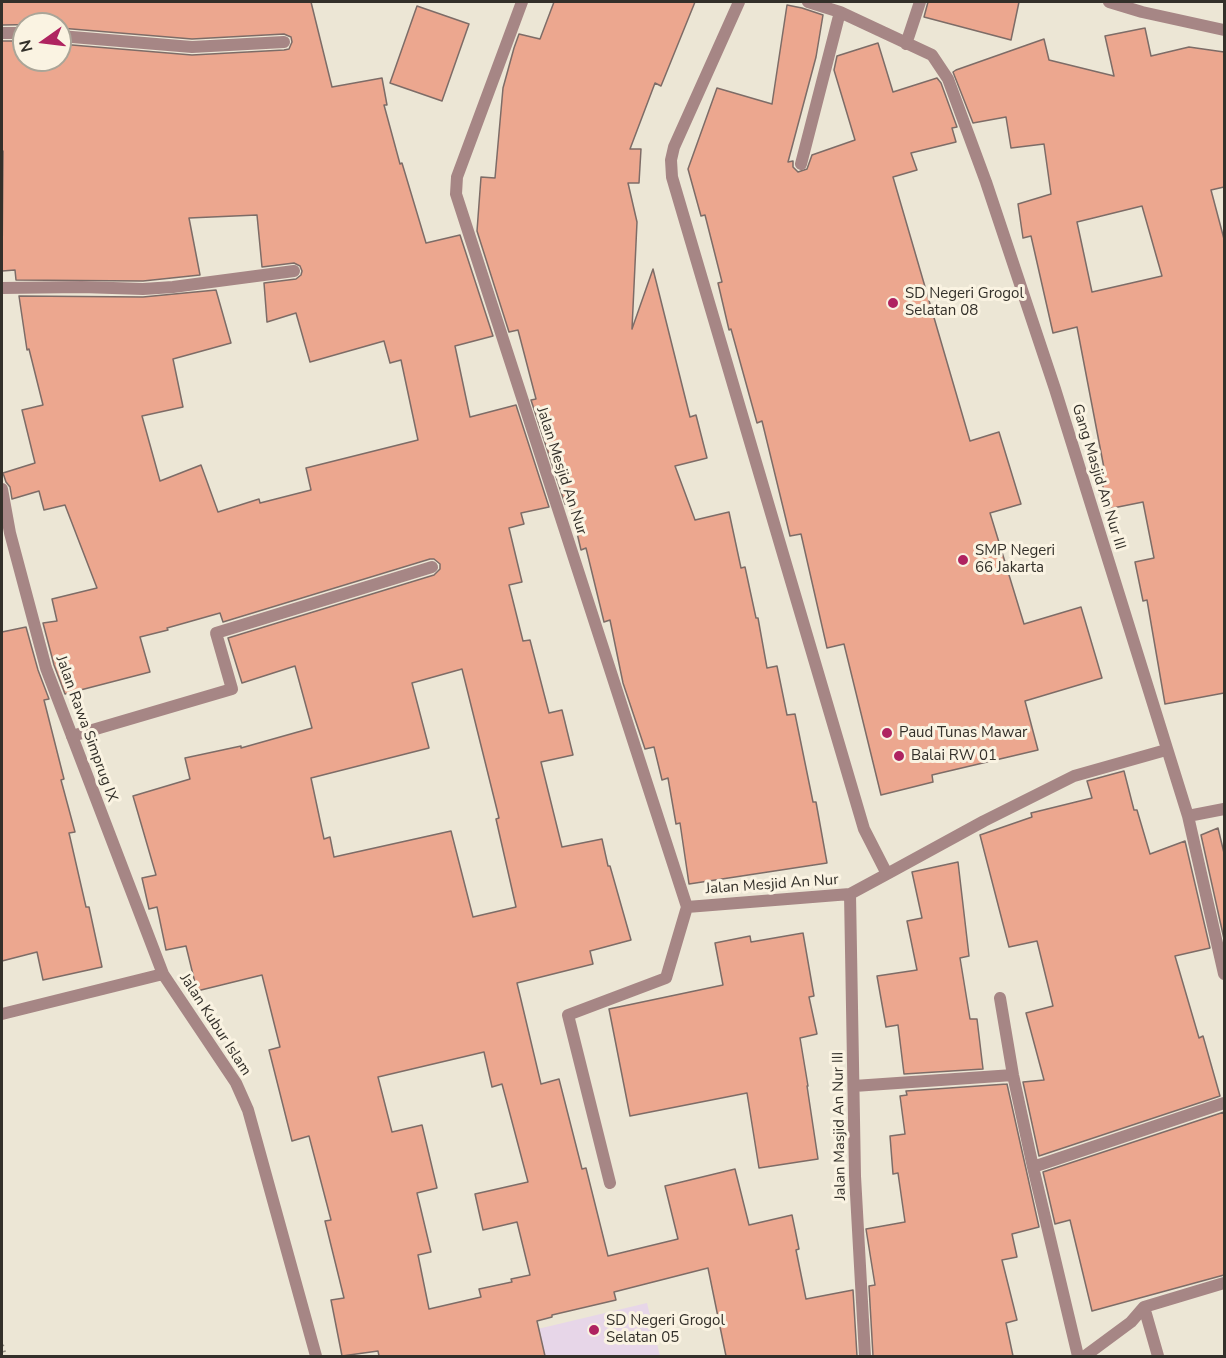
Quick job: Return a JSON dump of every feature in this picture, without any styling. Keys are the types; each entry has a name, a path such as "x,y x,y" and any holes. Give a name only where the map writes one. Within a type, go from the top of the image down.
{"street":[{"name":"Jalan Mesjid An Nur","path":"522,2 457,177 456,194 687,907 850,894 887,874"},
{"path":"739,2 674,147 671,160 672,177 864,829 887,874 984,821 1074,776 1166,750"},
{"name":"Gang Masjid An Nur III","path":"808,2 840,12 932,55 948,79 1055,389 1188,816 1224,974"},
{"path":"906,44 920,2"},
{"path":"1109,2 1142,12 1224,30"},
{"path":"801,164 840,12"},
{"path":"72,37 192,47 284,42"},
{"path":"2,288 143,289 294,271"},
{"name":"Jalan Rawa Simprug IX","path":"2,489 10,533 46,668 163,974"},
{"path":"72,736 232,690 216,633 432,567"},
{"path":"1188,816 1224,809"},
{"name":"Jalan Masjid An Nur III","path":"850,894 855,1176 865,1356"},
{"path":"610,1183 568,1015 666,978 687,907"},
{"name":"Jalan Kubur Islam","path":"2,1014 163,974 236,1083 248,1110 316,1356"},
{"path":"1000,998 1013,1075 1033,1167 1078,1356"},
{"path":"854,1086 1013,1075"},
{"path":"1033,1167 1224,1103"},
{"path":"1085,1356 1131,1322 1144,1307 1224,1283"},
{"path":"1144,1307 1158,1356"}],"path":[{"path":"2,1345 5,1356"}],"shaded area":[{"name":"SD Negeri Grogol Selatan 05","path":"647,1303 660,1356 424,1356"}],"building":[{"path":"2,2 311,2 332,87 382,78 387,105 384,105 400,164 402,163 426,243 460,235 493,336 455,346 470,417 516,405 549,507 521,513 524,524 509,528 522,582 509,585 523,641 530,640 549,713 562,710 573,755 541,762 562,847 602,839 631,940 590,951 593,964 517,983 541,1084 559,1079 582,1169 586,1168 608,1256 678,1239 665,1186 735,1169 749,1225 792,1215 799,1249 796,1250 806,1299 853,1290 857,1356 726,1356 708,1268 614,1292 616,1300 552,1315 552,1317 537,1321 545,1356 379,1356 378,1351 342,1356 331,1300 344,1298 325,1221 331,1220 309,1136 292,1141 269,1050 280,1047 262,975 197,991 186,946 166,950 157,907 149,909 142,878 156,875 133,796 190,779 185,758 241,746 241,748 312,728 295,666 242,683 228,638 434,575 440,569 440,564 430,559 223,622 220,613 140,637 150,672 65,694 54,665 43,623 57,621 52,599 97,588 65,505 44,510 39,491 12,499 10,487 3,473 35,463 22,410 43,405 29,349 27,350 19,296 143,297 216,290 231,343 173,359 183,407 142,416 160,481 201,465 218,512 259,499 260,503 311,490 306,468 418,440 401,360 390,363 384,341 310,362 296,313 267,322 264,283 296,279 302,271 300,266 294,263 262,267 257,215 189,218 200,275 143,281 16,280 15,270 2,271 2,41 12,41 12,72 72,72 72,45 192,55 284,50 289,49 292,42 291,37 284,34 192,39 72,29 72,12 12,12 12,25 2,25","holes":["462,669 499,818 496,819 516,907 473,917 451,831 334,857 330,837 324,839 311,778 429,748 412,683","484,1052 492,1087 502,1084 528,1182 475,1194 483,1230 517,1222 530,1275 511,1279 512,1282 479,1289 481,1297 429,1309 418,1255 431,1252 417,1193 437,1188 422,1125 392,1132 378,1077"]},
{"path":"554,2 695,2 661,86 655,83 630,149 641,149 639,183 628,183 637,222 632,329 653,269 690,417 696,415 707,458 675,466 695,520 729,512 741,568 745,567 756,618 758,618 767,668 777,666 787,715 795,714 813,802 816,802 827,863 689,884 680,823 676,824 668,778 662,780 654,747 645,749 623,683 610,620 604,622 586,548 581,550 570,503 565,504 531,400 536,399 518,330 509,332 477,231 481,177 495,178 503,88 519,34 540,39"},
{"path":"928,2 1019,2 1011,40 924,17"},
{"path":"787,5 823,15 816,57 788,162 793,161 793,167 798,172 807,169 812,155 855,140 834,70 837,56 878,43 893,92 937,78 941,83 957,127 952,128 956,142 911,153 917,170 893,177 970,441 999,432 1021,504 990,513 1024,624 1081,607 1102,678 1025,701 1038,750 932,775 933,782 881,795 844,644 827,648 801,534 790,536 762,421 757,423 731,329 729,330 718,283 722,282 705,215 701,216 688,169 717,88 772,104"},
{"path":"417,6 469,24 442,101 390,83"},
{"path":"1145,28 1151,56 1189,47 1224,52 1224,187 1211,190 1224,239 1224,693 1165,704 1147,600 1143,601 1135,562 1154,558 1143,502 1108,509 1099,469 1104,468 1077,327 1053,333 1031,236 1023,238 1018,204 1051,194 1044,144 1011,148 1006,117 973,123 953,72 1044,39 1049,60 1114,76 1105,36","holes":["1142,206 1162,276 1092,292 1077,222"]},
{"path":"26,627 49,699 44,700 75,832 69,833 102,967 43,980 37,952 2,961 2,632"},
{"path":"1124,771 1134,810 1137,810 1150,854 1185,841 1210,948 1175,956 1199,1038 1203,1036 1220,1096 1039,1156 1023,1082 1044,1080 1026,1013 1053,1006 1037,941 1009,947 980,835 1032,817 1031,813 1092,798 1087,781"},
{"path":"1218,828 1224,853 1224,939 1201,835"},
{"path":"958,862 969,956 960,958 970,1019 977,1019 983,1069 904,1074 898,1025 886,1027 877,976 917,970 907,921 922,918 912,872"},
{"path":"803,933 814,996 809,997 817,1034 800,1038 818,1159 759,1168 747,1093 630,1116 609,1009 723,985 715,943 750,936 751,942"},
{"path":"1007,1084 1039,1227 1012,1234 1017,1257 1002,1260 1017,1320 1006,1323 1013,1356 873,1356 869,1286 875,1285 866,1229 905,1222 898,1173 893,1174 890,1136 905,1134 900,1096 907,1095 906,1091"},
{"path":"1224,1112 1224,1275 1092,1311 1070,1220 1055,1224 1043,1172"}],"place":[{"name":"SD Negeri Grogol Selatan 08","path":"893,303"},
{"name":"SMP Negeri 66 Jakarta","path":"963,560"},
{"name":"Paud Tunas Mawar","path":"887,733"},
{"name":"Balai RW 01","path":"899,756"},
{"name":"SD Negeri Grogol Selatan 05","path":"594,1330"}]}
